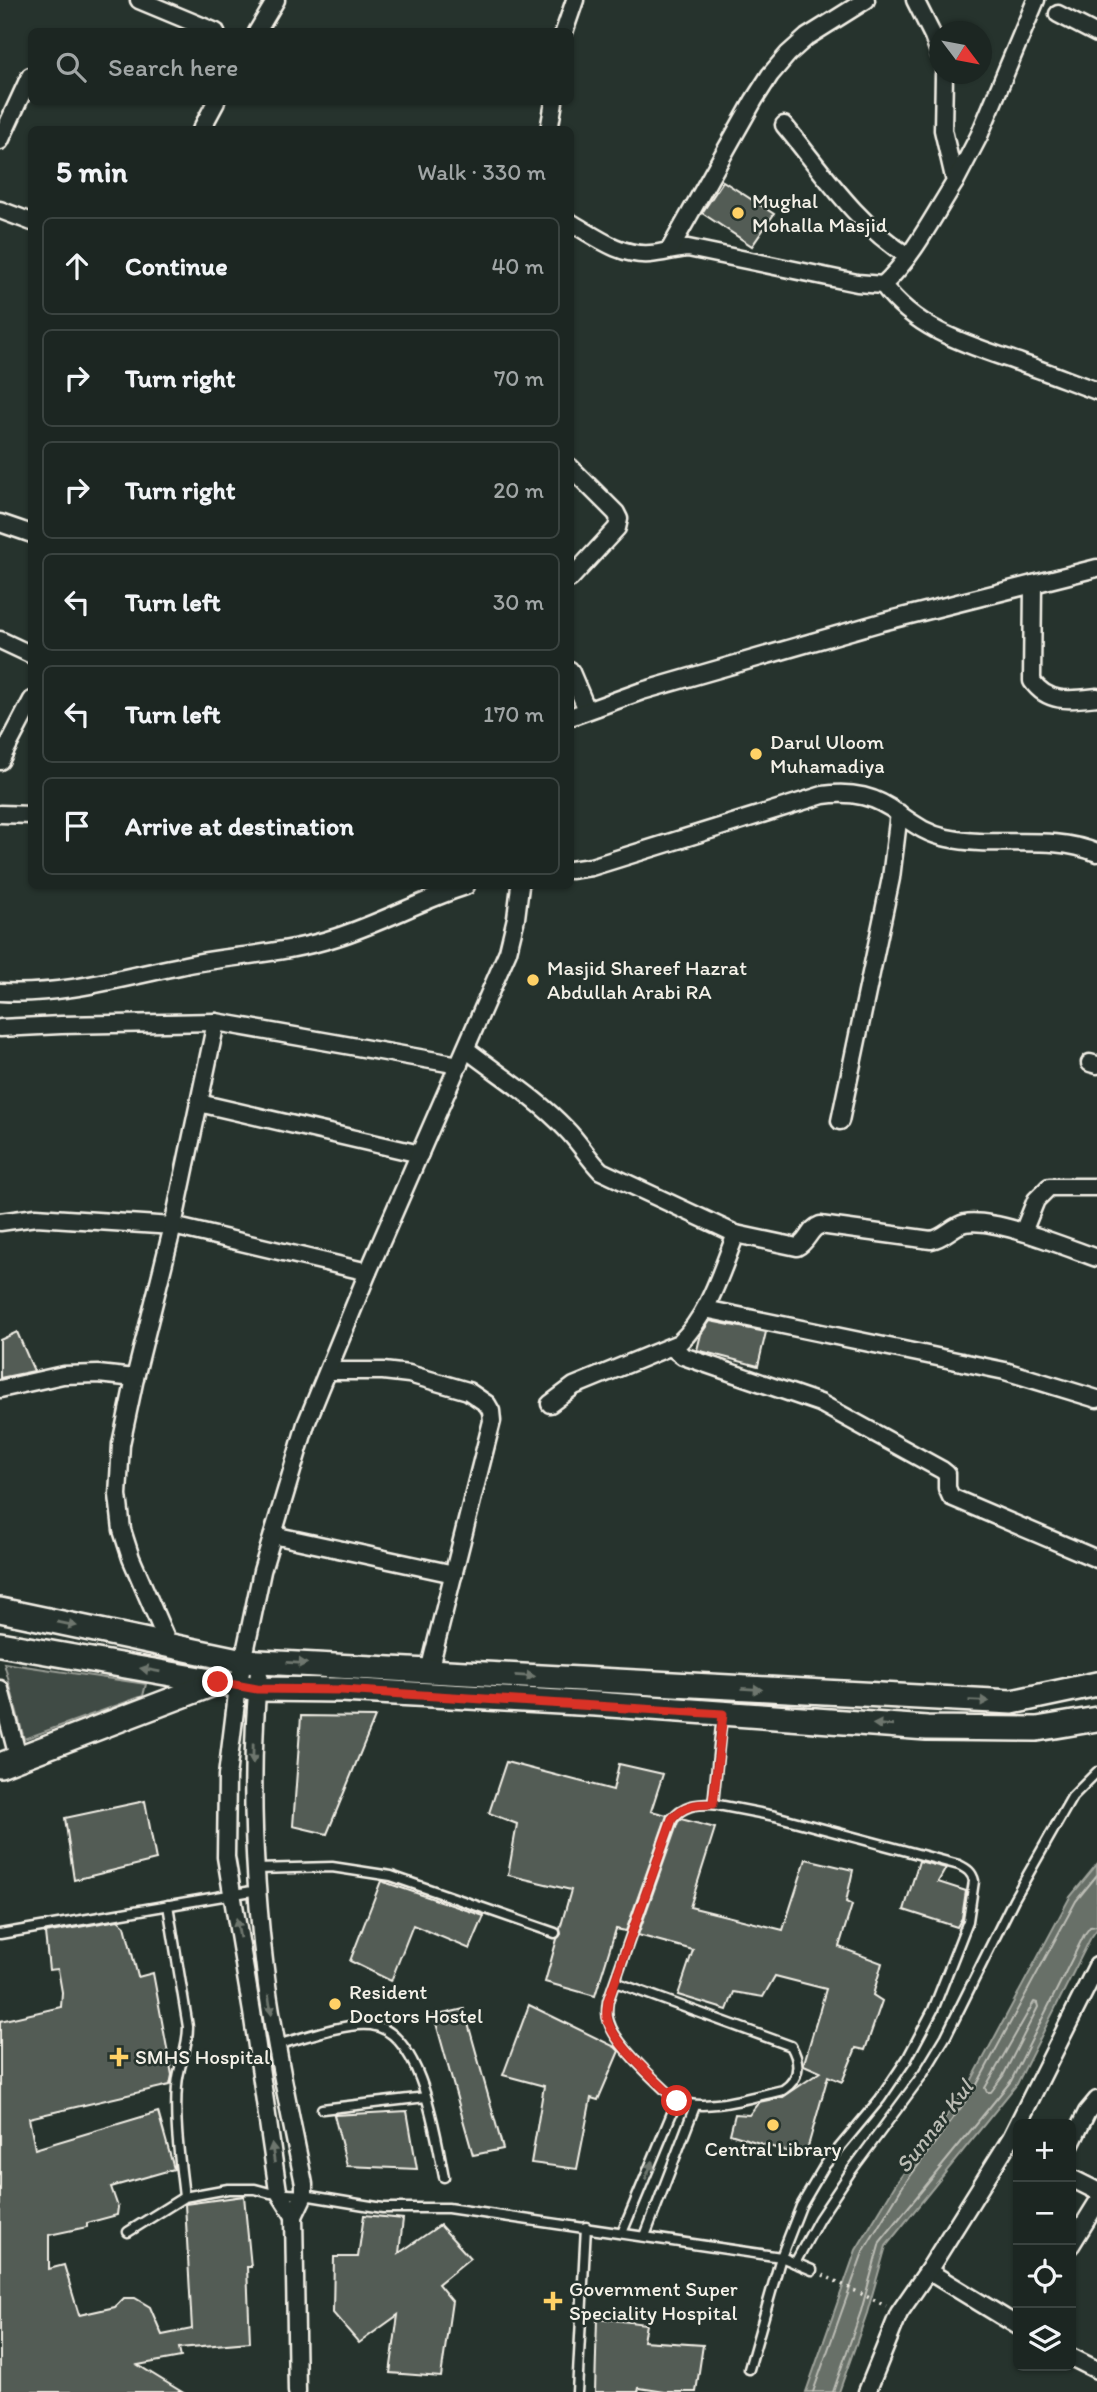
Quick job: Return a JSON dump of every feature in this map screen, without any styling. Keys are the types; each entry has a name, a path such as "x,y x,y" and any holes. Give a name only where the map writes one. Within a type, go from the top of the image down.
{"main road":[{"path":"0,1610 252,1661 1012,1702 1097,1684"},
{"path":"0,1644 238,1685 928,1728 1037,1729 1097,1719"},
{"path":"9,1761 238,1685"}],"street":[{"path":"139,0 206,28"},
{"path":"259,28 276,0"},
{"path":"565,28 575,0"},
{"path":"670,249 771,75 788,54 807,37 866,0"},
{"path":"915,0 929,28"},
{"path":"574,224 632,254 653,254 688,248 707,250 857,283 883,285 908,256 955,182 983,126 1036,0"},
{"path":"1058,14 1097,34"},
{"path":"0,141 28,80"},
{"path":"944,84 943,130 955,182"},
{"path":"203,126 214,105"},
{"path":"550,126 553,105"},
{"path":"784,125 856,212 890,245 908,256"},
{"path":"0,210 28,220"},
{"path":"883,285 894,301 938,332 1097,391"},
{"path":"574,471 619,519 617,528 574,575"},
{"path":"0,523 28,533"},
{"path":"574,716 642,691 882,622 1097,568"},
{"path":"1033,584 1032,681 1039,691 1056,699 1097,697"},
{"path":"0,640 28,653"},
{"path":"574,679 587,710"},
{"path":"0,761 28,708"},
{"path":"574,869 591,867 823,795 841,793 860,794 880,801 931,835 950,839 1059,843 1079,846 1097,853"},
{"path":"840,1121 891,878 898,813"},
{"path":"0,814 28,816"},
{"path":"0,992 50,990 94,984 208,961 304,947 340,937 459,889"},
{"path":"294,2216 279,2194 226,1857 227,1776 238,1685 252,1661 262,1572 306,1424 330,1371 368,1272 508,951 520,889"},
{"path":"0,1028 216,1022 459,1065"},
{"path":"169,1646 131,1559 122,1530 118,1495 121,1444 173,1226 216,1022"},
{"path":"466,1049 554,1117 601,1171 736,1234 793,1247 802,1245 815,1227 824,1225 931,1240 942,1237 966,1223 1023,1232 1097,1258"},
{"path":"199,1103 420,1154"},
{"path":"1023,1232 1036,1200 1044,1190 1056,1185 1097,1187"},
{"path":"0,1222 37,1217 173,1226 368,1272"},
{"path":"550,1404 574,1386 671,1347 689,1334 705,1309 736,1234"},
{"path":"705,1309 1005,1371 1097,1399"},
{"path":"671,1347 683,1356 820,1403 942,1470 947,1474 947,1488 951,1497 1097,1559"},
{"path":"330,1371 409,1374 468,1391 488,1404 491,1411 492,1421 429,1671"},
{"path":"0,1389 63,1375 98,1374 135,1378"},
{"path":"273,1535 454,1574"},
{"path":"238,1685 253,1805 267,1985 304,2184 304,2195 294,2216 297,2392"},
{"path":"0,1689 9,1761"},
{"path":"867,2392 900,2313 1011,2138 1095,1974"},
{"path":"1076,2134 1087,2112 1097,2100"},
{"path":"1076,2180 1097,2191"},
{"path":"1076,2237 1097,2203"},
{"path":"928,2271 1013,2323"},
{"path":"1076,2360 1097,2370"}],"lane":[{"path":"713,1804 723,1714"},
{"path":"795,2263 819,2219 851,2171 923,2074 946,2036 1014,1899 1072,1797 1097,1772"},
{"path":"615,1982 780,2040 791,2046 798,2057 795,2078 791,2085 783,2090 695,2106 677,2101 618,2039 610,2026 607,2008 615,1982 672,1819 685,1807 713,1804 775,1816 959,1865 967,1869 974,1881 968,1921 933,2010 907,2059 880,2099 825,2165 801,2206 781,2257 749,2369"},
{"path":"256,1869 332,1867 391,1877 555,1933"},
{"path":"0,1934 258,1890"},
{"path":"168,1905 188,2026 188,2043 177,2082 176,2109 184,2197"},
{"path":"277,2045 355,2025 385,2028 398,2039 409,2057 426,2097 444,2177"},
{"path":"322,2109 426,2097"},
{"path":"622,2233 677,2101"},
{"path":"645,2236 695,2106"},
{"path":"128,2232 184,2197 228,2189 255,2189 383,2208 448,2208 586,2227 781,2257 812,2270"},
{"path":"577,2392 586,2227"}],"path":[{"path":"812,2270 887,2306"}],"shaded area":[{"path":"4,1663 146,1684 143,1696 24,1739"}],"water":[{"path":"1097,1864 1097,1929 1017,2084 886,2246 867,2313 839,2392 806,2392 856,2250 897,2182 968,2087 1070,1897"}],"building":[{"name":"Mughal Mohalla Masjid","path":"723,181 774,214 752,246 702,213"},
{"path":"710,1321 766,1332 758,1366 697,1350 701,1334"},
{"path":"17,1332 34,1371 0,1378 0,1340"},
{"path":"301,1716 375,1717 327,1834 293,1826"},
{"path":"506,1762 613,1790 619,1764 663,1774 651,1811 667,1815 626,1931 616,1929 595,1996 545,1982 557,1939 561,1934 571,1890 508,1875 517,1824 489,1813"},
{"path":"145,1801 156,1860 74,1880 65,1818"},
{"path":"681,1819 715,1828 690,1907 783,1930 806,1859 853,1870 846,1902 852,1905 839,1947 882,1963 873,1995 882,2001 865,2050 856,2048 842,2082 828,2076 805,2157 730,2134 735,2114 749,2115 759,2102 783,2097 820,2072 804,2063 826,1989 775,1976 763,1997 734,1992 727,2010 678,1995 693,1950 638,1935"},
{"path":"919,1861 946,1868 938,1882 966,1891 962,1918 957,1927 904,1910"},
{"path":"381,1881 484,1916 470,1949 413,1925 391,1981 350,1961"},
{"path":"118,1920 125,1926 138,1977 153,1973 172,2075 170,2085 29,2118 35,2149 158,2112 174,2169 111,2187 118,2207 117,2215 87,2223 87,2227 49,2235 49,2269 64,2265 79,2315 115,2307 124,2298 135,2298 150,2307 162,2335 192,2329 185,2204 244,2196 251,2267 247,2267 250,2342 179,2348 181,2357 138,2365 182,2392 0,2392 0,2021 61,2007 62,1992 58,1969 49,1970 45,1933"},
{"path":"529,2005 619,2051 598,2100 591,2098 577,2169 531,2163 544,2086 503,2075"},
{"path":"464,2009 503,2149 473,2155 434,2016"},
{"path":"407,2111 417,2169 347,2166 334,2115"},
{"path":"364,2215 403,2219 399,2253 440,2225 470,2258 438,2284 452,2301 441,2377 390,2373 398,2315 359,2343 333,2313 334,2257 358,2257"},
{"path":"597,2318 646,2324 643,2341 703,2345 696,2392 665,2392 639,2388 638,2392 595,2392"}],"place":[{"name":"Mughal Mohalla Masjid","path":"738,213"},
{"name":"Darul Uloom Muhamadiya","path":"756,754"},
{"name":"Masjid Shareef Hazrat Abdullah Arabi RA","path":"533,980"},
{"name":"Resident Doctors Hostel","path":"335,2004"},
{"name":"SMHS Hospital","path":"119,2057"},
{"name":"Central Library","path":"773,2125"},
{"name":"Government Super Speciality Hospital","path":"553,2301"}],"route":[{"path":"218,1682 257,1689 341,1690 723,1714 713,1804 685,1807 672,1819 608,2001 607,2015 618,2039 677,2101"}],"water label":[{"name":"Sunnar Kul","path":"934,2126"}]}
